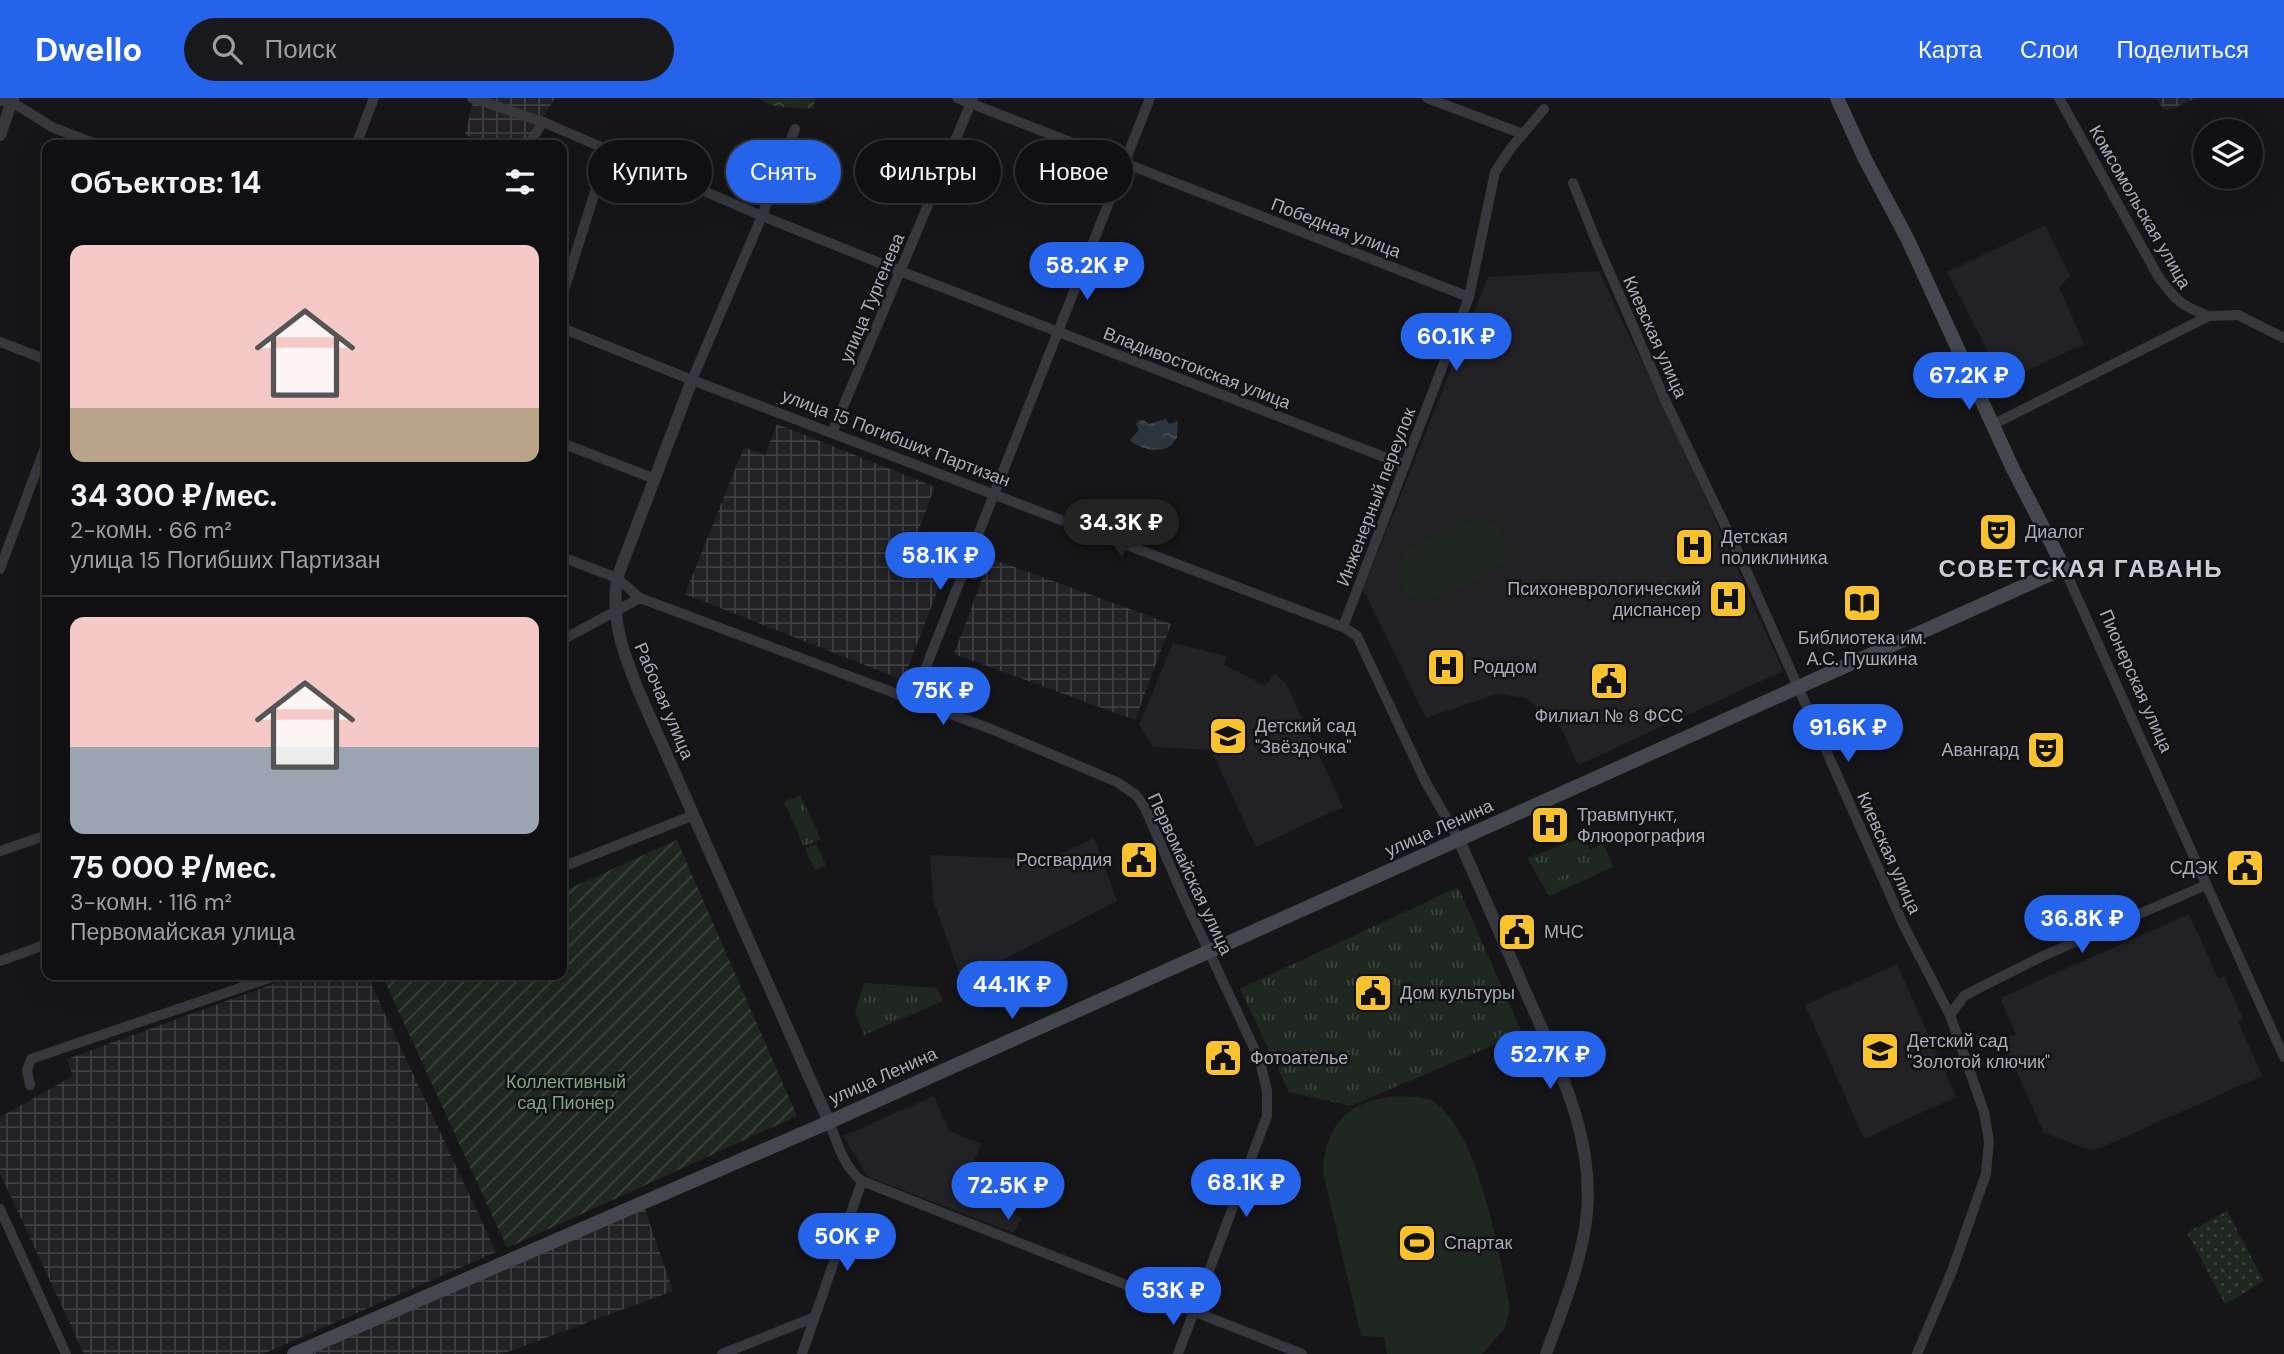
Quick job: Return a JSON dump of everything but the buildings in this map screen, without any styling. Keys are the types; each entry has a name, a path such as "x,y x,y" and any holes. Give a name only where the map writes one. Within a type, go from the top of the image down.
{"main road":[{"name":"Пионерская улица","path":"1838,98 1865,159 1908,240 2013,469 2064,568"},
{"name":"улица Ленина","path":"294,1354 828,1122 2064,568"}],"street":[{"path":"358,140 374,98"},
{"name":"Владивостокская улица","path":"472,98 542,122 588,142"},
{"name":"Победная улица","path":"957,98 972,101 1068,140"},
{"path":"1133,140 1150,98"},
{"path":"1427,98 1523,134"},
{"name":"Комсомольская улица","path":"2059,98 2172,297 2182,306 2209,316"},
{"path":"0,135 8,100 52,127 85,140"},
{"name":"улица Тургенева","path":"832,433 972,101"},
{"name":"Инженерный переулок","path":"1343,627 1469,297 1495,172 1544,109"},
{"path":"531,140 542,122"},
{"name":"Рабочая улица","path":"794,129 762,216 692,380 617,578 615,611 620,645 828,1122"},
{"name":"Победная улица","path":"1133,166 1469,297"},
{"name":"Киевская улица","path":"1573,183 1665,400 1743,562 1904,926 1950,1016 1984,1112 1989,1141 1986,1174 1952,1271 1917,1354"},
{"name":"Владивостокская улица","path":"712,195 900,271 1405,465"},
{"path":"567,281 591,203"},
{"path":"913,700 996,495 1109,203"},
{"path":"1993,424 2209,316 2238,314 2284,338"},
{"name":"улица 15 Погибших Партизан","path":"567,330 1343,627 1357,636 1425,781 1459,840 1565,1082 1582,1136 1588,1174 1588,1210 1583,1244 1546,1354"},
{"path":"0,342 42,358"},
{"path":"567,445 655,479"},
{"path":"0,569 42,456"},
{"name":"Первомайская улица","path":"567,559 617,578 640,598 913,700 1117,782 1136,795 1145,808 1260,1061 1267,1091 1267,1116 1178,1354"},
{"name":"Пионерская улица","path":"2064,568 2284,1057"},
{"path":"567,637 640,598"},
{"path":"567,865 694,815"},
{"path":"0,851 42,837"},
{"path":"1950,1016 1964,996 1981,987 2043,956 2206,885"},
{"path":"0,961 42,946"},
{"path":"30,1085 27,1070 31,1059 263,980"},
{"path":"828,1122 845,1160 856,1177 862,1181 1302,1354"},
{"path":"802,1354 862,1181"},
{"path":"0,1209 66,1354"},
{"path":"722,1354 815,1317"}],"shaded area":[{"path":"474,98 555,98 528,140 479,140 465,135"},
{"path":"2155,98 2197,98 2166,111"},
{"path":"2045,225 2070,276 2059,287 2084,344 2004,382 1947,272"},
{"path":"1599,271 1700,485 1783,671 1578,765 1561,728 1526,698 1497,694 1426,718 1363,589 1488,277"},
{"path":"777,424 935,487 914,542 949,561 903,680 685,594 744,447 765,455"},
{"path":"990,558 1171,624 1135,720 954,654"},
{"name":"Детский сад \"Звёздочка\"","path":"1173,643 1227,656 1224,665 1265,686 1275,673 1287,685 1343,807 1256,847 1211,750 1153,747 1139,725"},
{"path":"1094,838 1117,901 962,981 933,900 930,855 1049,860"},
{"path":"2189,914 2218,978 2224,976 2243,1018 2238,1021 2262,1076 2093,1151 2044,1133 2002,1039 2016,1034 2000,998"},
{"name":"Детский сад \"Золотой ключик\"","path":"1897,964 1956,1097 1864,1139 1805,1005"},
{"path":"284,980 369,980 496,1252 263,1354 84,1354 0,1173 0,1117 73,1076 67,1059"},
{"path":"934,1096 949,1131 981,1144 963,1189 1022,1218 1014,1233 868,1177 843,1136"},
{"path":"643,1204 673,1291 502,1354 312,1354"}],"green space":[{"path":"758,98 816,98 813,109 773,106"},
{"path":"1486,520 1502,536 1506,560 1454,591 1423,599 1409,594 1400,575 1400,567 1406,553 1459,526"},
{"path":"800,795 821,839 804,846 784,802"},
{"path":"1584,837 1590,850 1603,844 1613,867 1549,896 1527,858"},
{"name":"Коллективный сад Пионер","path":"677,840 797,1116 507,1248 384,980 567,980 567,890"},
{"path":"816,844 826,865 815,870 805,849"},
{"path":"1559,860 1566,874 1546,884 1539,870"},
{"path":"1458,887 1522,1033 1351,1106 1289,1092 1240,989"},
{"path":"864,983 937,988 943,1001 864,1035 855,1013"},
{"name":"Спартак","path":"1400,1096 1428,1099 1448,1115 1462,1137 1484,1195 1510,1308 1505,1328 1482,1354 1387,1354 1384,1337 1361,1336 1323,1172 1325,1155 1329,1139 1344,1116 1368,1102"},
{"path":"2227,1211 2264,1281 2225,1304 2187,1233"}],"water":[{"path":"1166,419 1169,424 1178,421 1177,438 1169,447 1148,449 1130,440 1139,430 1136,424 1139,420 1148,424"}],"place":[{"name":"Диалог","path":"1998,532"},
{"name":"Детская поликлиника","path":"1694,547"},
{"name":"Психоневрологический диспансер","path":"1728,599"},
{"name":"Библиотека им. А.С. Пушкина","path":"1862,603"},
{"name":"Роддом","path":"1446,667"},
{"name":"Филиал № 8 ФСС","path":"1609,681"},
{"name":"Детский сад \"Звёздочка\"","path":"1228,736"},
{"name":"Авангард","path":"2046,750"},
{"name":"Травмпункт, Флюорография","path":"1550,825"},
{"name":"Росгвардия","path":"1139,860"},
{"name":"СДЭК","path":"2245,868"},
{"name":"МЧС","path":"1517,932"},
{"name":"Дом культуры","path":"1373,993"},
{"name":"Детский сад \"Золотой ключик\"","path":"1880,1051"},
{"name":"Фотоателье","path":"1223,1058"},
{"name":"Спартак","path":"1417,1243"}],"district":[{"name":"СОВЕТСКАЯ ГАВАНЬ","path":"2081,569"}]}
